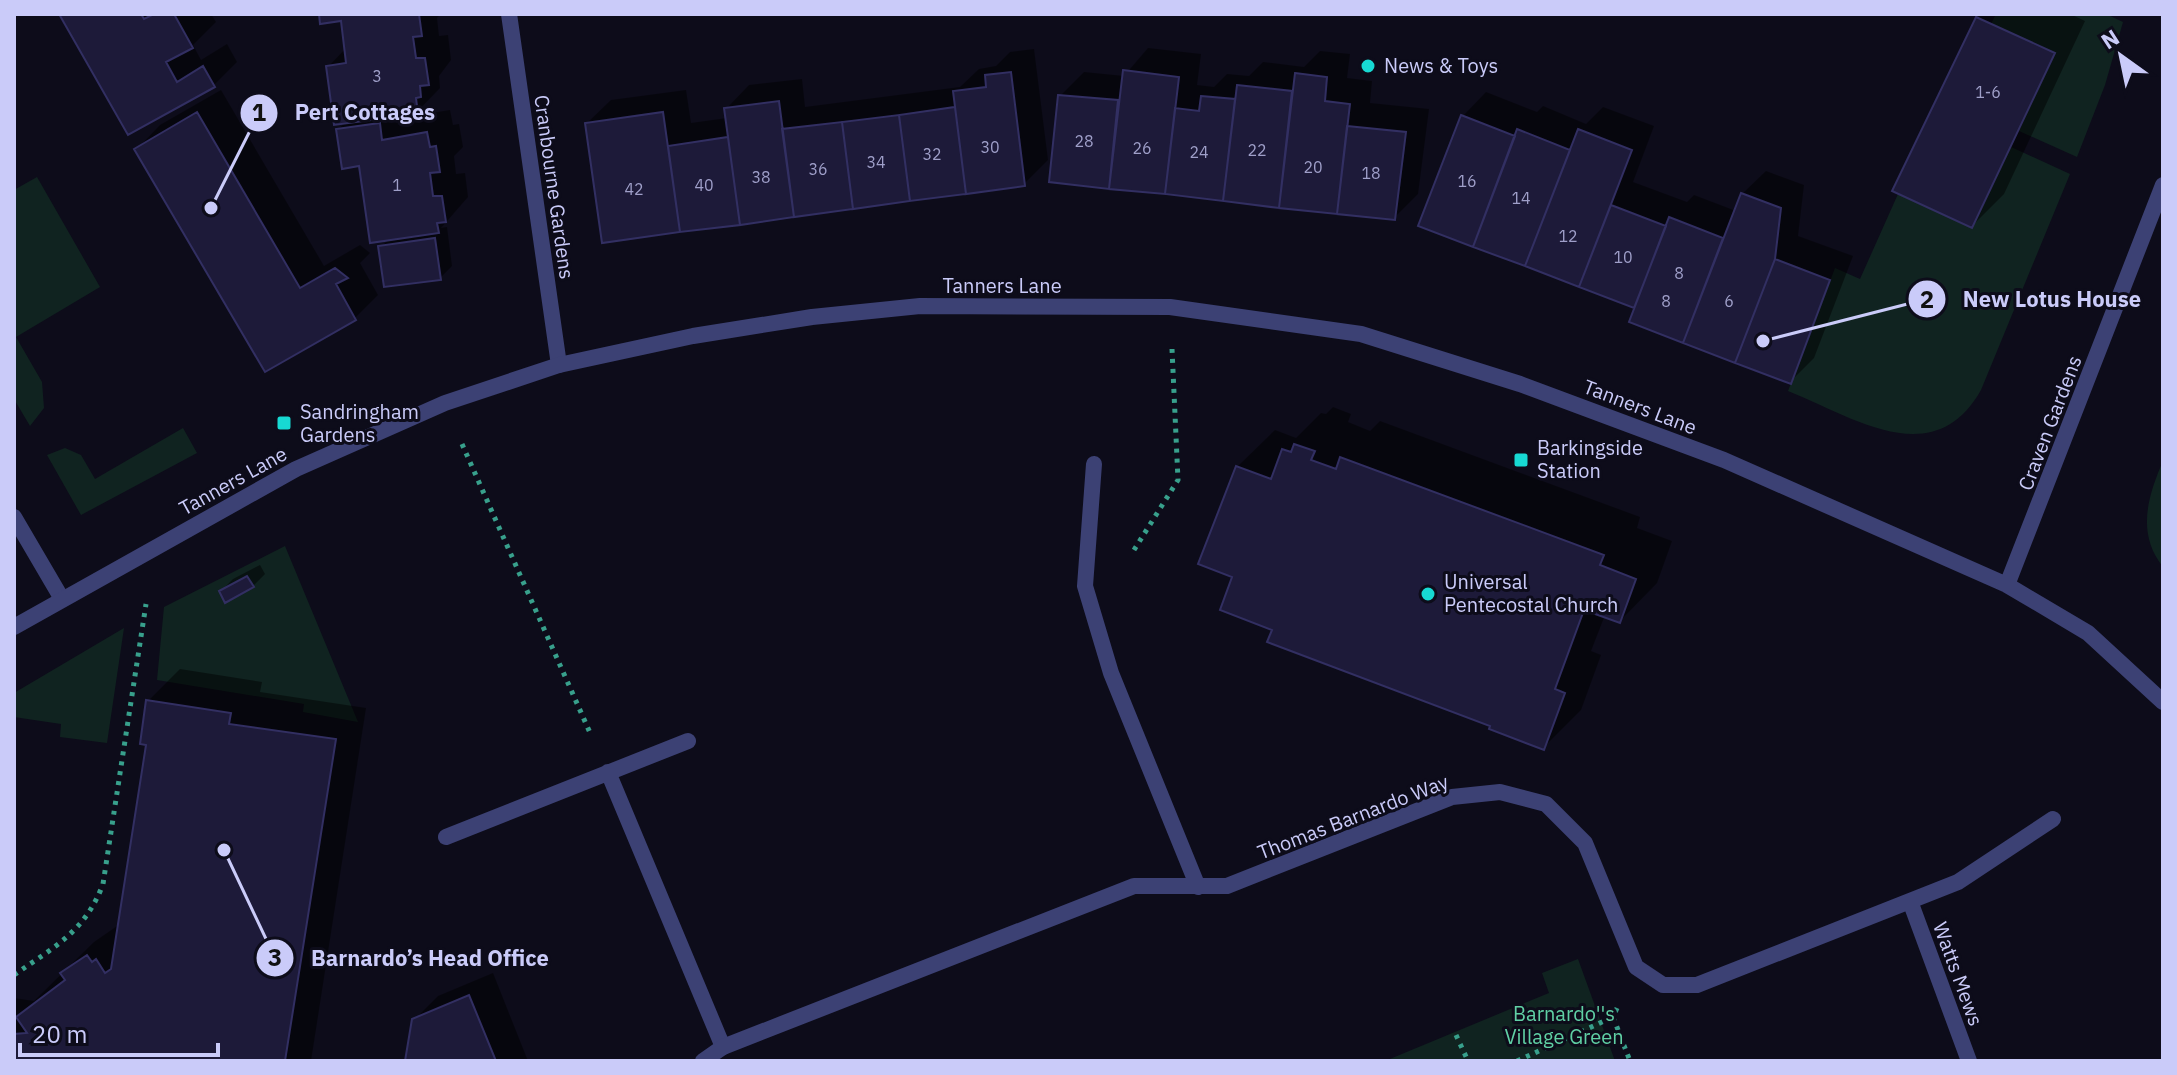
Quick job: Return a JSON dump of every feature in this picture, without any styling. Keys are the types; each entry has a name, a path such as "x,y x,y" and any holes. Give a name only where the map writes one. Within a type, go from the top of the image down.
{"street":[{"name":"Cranbourne Gardens","path":"509,14 559,365"},
{"name":"Craven Gardens","path":"2007,585 2163,185"},
{"name":"Tanners Lane","path":"14,627 296,469 445,403 559,365 693,336 812,317 920,306 1170,307 1361,334 1520,384 1724,460 2007,585 2088,633 2163,702"},
{"path":"1094,464 1085,586 1111,673 1198,887"},
{"path":"14,517 62,599"},
{"path":"446,837 688,741"},
{"path":"608,772 723,1047"},
{"name":"Thomas Barnardo Way","path":"703,1061 723,1047 1134,886 1227,886 1452,797 1500,792 1546,804 1585,843 1636,967 1663,985 1697,985 1958,882 2053,819"},
{"name":"Watts Mews","path":"1910,901 1969,1061"}],"path":[{"path":"1085,586 1130,556 1178,480 1170,307"},
{"path":"445,403 608,772"},
{"path":"14,975 75,932 93,910 103,884 155,547"},
{"path":"1517,1061 1613,1017"},
{"path":"1456,1035 1468,1061"}],"green space":[{"path":"1996,14 2106,14 2123,22 2105,85 2077,157 2019,131 2054,53 1991,24"},
{"path":"2011,147 2070,174 1981,390 1962,415 1940,429 1917,434 1892,432 1788,391 1835,268 1860,279 1898,194 1972,228"},
{"path":"37,177 100,287 16,337 42,382 44,408 30,426 14,399 14,190"},
{"path":"183,428 197,453 81,515 47,455 65,448 81,455 95,479"},
{"path":"2163,461 2163,567 2150,541 2147,514"},
{"path":"285,546 358,722 303,712 304,704 157,680 164,607"},
{"path":"124,628 107,743 60,737 61,724 14,717 14,693"},
{"name":"Barnardo''s Village Green","path":"1578,959 1615,1061 1385,1061 1549,993 1542,973"}],"building":[{"path":"59,14 141,14 144,19 154,14 174,14 193,48 166,62 177,82 203,66 215,87 128,135"},
{"path":"319,14 419,14 422,36 413,37 416,58 425,58 429,85 420,86 421,97 416,98 418,114 334,125 326,66 346,63 341,21 320,24"},
{"path":"1976,17 2055,53 1972,228 1892,191"},
{"path":"1123,70 1179,77 1165,194 1109,189"},
{"path":"1011,72 1025,186 966,194 953,91 986,87 985,75"},
{"path":"1295,73 1327,77 1325,101 1350,104 1337,214 1279,208"},
{"path":"1237,85 1292,91 1279,208 1223,201"},
{"path":"1058,95 1118,100 1109,189 1049,182"},
{"path":"1201,96 1235,99 1223,201 1165,194 1175,108 1199,111"},
{"path":"779,101 794,217 740,225 724,108"},
{"path":"955,107 966,194 910,201 899,115"},
{"path":"197,112 300,288 335,268 348,278 336,284 356,320 265,372 134,149"},
{"path":"663,112 680,232 602,243 585,123"},
{"path":"899,115 910,201 853,209 842,122"},
{"path":"1461,115 1515,136 1473,247 1418,226"},
{"path":"842,122 853,209 794,217 782,129"},
{"path":"380,123 382,140 427,132 430,147 436,146 440,172 430,173 433,196 442,196 446,222 437,223 439,233 370,243 359,166 342,169 336,129"},
{"path":"1347,126 1406,132 1395,220 1337,214"},
{"path":"1517,129 1570,150 1525,266 1473,247"},
{"path":"1578,129 1632,150 1579,287 1525,266"},
{"path":"728,137 740,225 680,232 668,146"},
{"path":"1741,193 1781,208 1775,259 1735,363 1683,343"},
{"path":"1611,205 1666,226 1634,308 1579,287"},
{"path":"1669,217 1723,238 1683,343 1629,322"},
{"path":"435,238 441,280 384,287 378,246"},
{"path":"1775,259 1830,280 1791,384 1735,363"},
{"name":"Universal Pentecostal Church","path":"1294,444 1315,451 1311,460 1336,469 1340,457 1604,555 1600,565 1636,579 1620,623 1584,610 1555,689 1565,693 1544,750 1489,729 1490,726 1267,642 1272,630 1220,610 1232,577 1198,564 1236,466 1271,479 1282,449 1291,452"},
{"path":"247,576 254,587 225,603 219,591"},
{"path":"146,700 231,713 229,724 336,739 285,1061 14,1061 14,1034 27,1033 16,1017 65,980 60,973 87,955 92,962 96,959 105,973 111,969 146,745 140,744"},
{"path":"469,995 496,1061 405,1061 412,1019"}],"place":[{"name":"News & Toys","path":"1368,66"},
{"name":"Pert Cottages","path":"211,208"},
{"name":"New Lotus House","path":"1763,341"},
{"name":"Sandringham Gardens","path":"284,423"},
{"name":"Barkingside Station","path":"1521,460"},
{"name":"Universal Pentecostal Church","path":"1428,594"},
{"name":"Barnardo’s Head Office","path":"224,850"}]}
